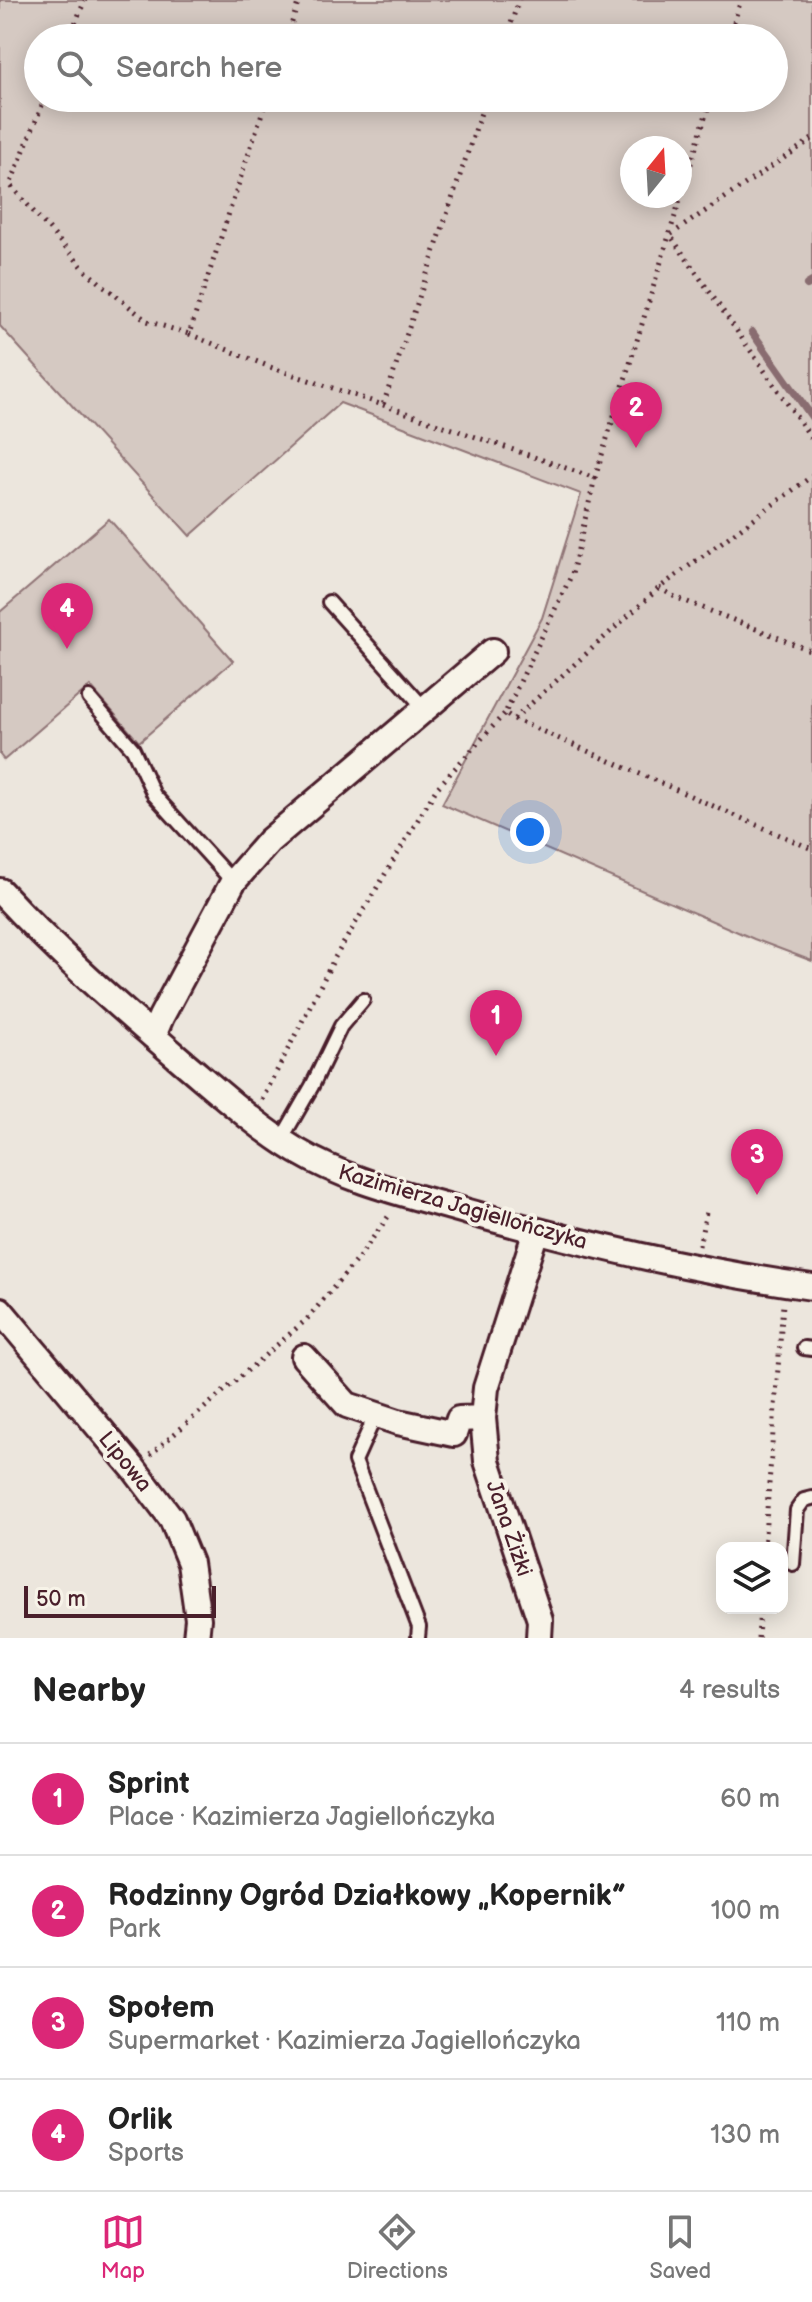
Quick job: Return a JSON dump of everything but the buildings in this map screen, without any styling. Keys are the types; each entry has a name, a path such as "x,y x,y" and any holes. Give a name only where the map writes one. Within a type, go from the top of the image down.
{"street":[{"path":"153,1036 233,882 269,841 493,651"},
{"name":"Kazimierza Jagiellończyka","path":"0,891 153,1036 249,1116 296,1150 340,1173 536,1231 729,1276 812,1287"},
{"name":"Jana Żiżki","path":"536,1231 486,1388 483,1418 487,1461 540,1620 539,1638"},
{"name":"Lipowa","path":"0,1310 134,1469 172,1519 190,1563 198,1619 196,1638"},
{"path":"304,1357 347,1405 398,1422 454,1434 459,1419 483,1418"}],"lane":[{"path":"329,602 425,709"},
{"path":"89,698 133,749 154,795 233,882"},
{"path":"281,1140 341,1026 363,1000"},
{"path":"376,1414 355,1461 419,1627 418,1638"},
{"path":"793,1564 797,1510 804,1500 812,1498"}],"path":[{"path":"75,24 85,0"},
{"path":"291,24 299,0"},
{"path":"511,24 519,0"},
{"path":"733,24 741,0"},
{"path":"39,112 10,185 87,272 147,321 189,334 270,367 595,478"},
{"path":"189,334 262,112"},
{"path":"383,405 481,112"},
{"path":"249,1116 260,1104 334,959 437,788 505,713 572,574 595,478 707,112"},
{"path":"670,235 812,139"},
{"path":"670,235 812,439"},
{"path":"514,719 659,588 812,476"},
{"path":"659,588 812,651"},
{"path":"505,713 812,849"},
{"path":"134,1469 307,1319 396,1207"},
{"path":"698,1253 706,1212"},
{"path":"764,1542 783,1303"},
{"path":"758,1638 760,1614"}],"shaded area":[{"path":"0,0 812,0 812,961 754,939 442,804 542,618 581,494 340,403 190,536 0,326"},
{"path":"109,519 233,661 139,742 90,686 4,760 0,755 0,612"}],"waterway":[{"path":"807,285 812,282"},
{"path":"752,332 812,417"}],"place":[{"name":"Rodzinny Ogród Działkowy „Kopernik”","path":"636,448"},
{"name":"Orlik","path":"67,649"},
{"name":"Sprint","path":"496,1056"},
{"name":"Społem","path":"757,1195"}]}
